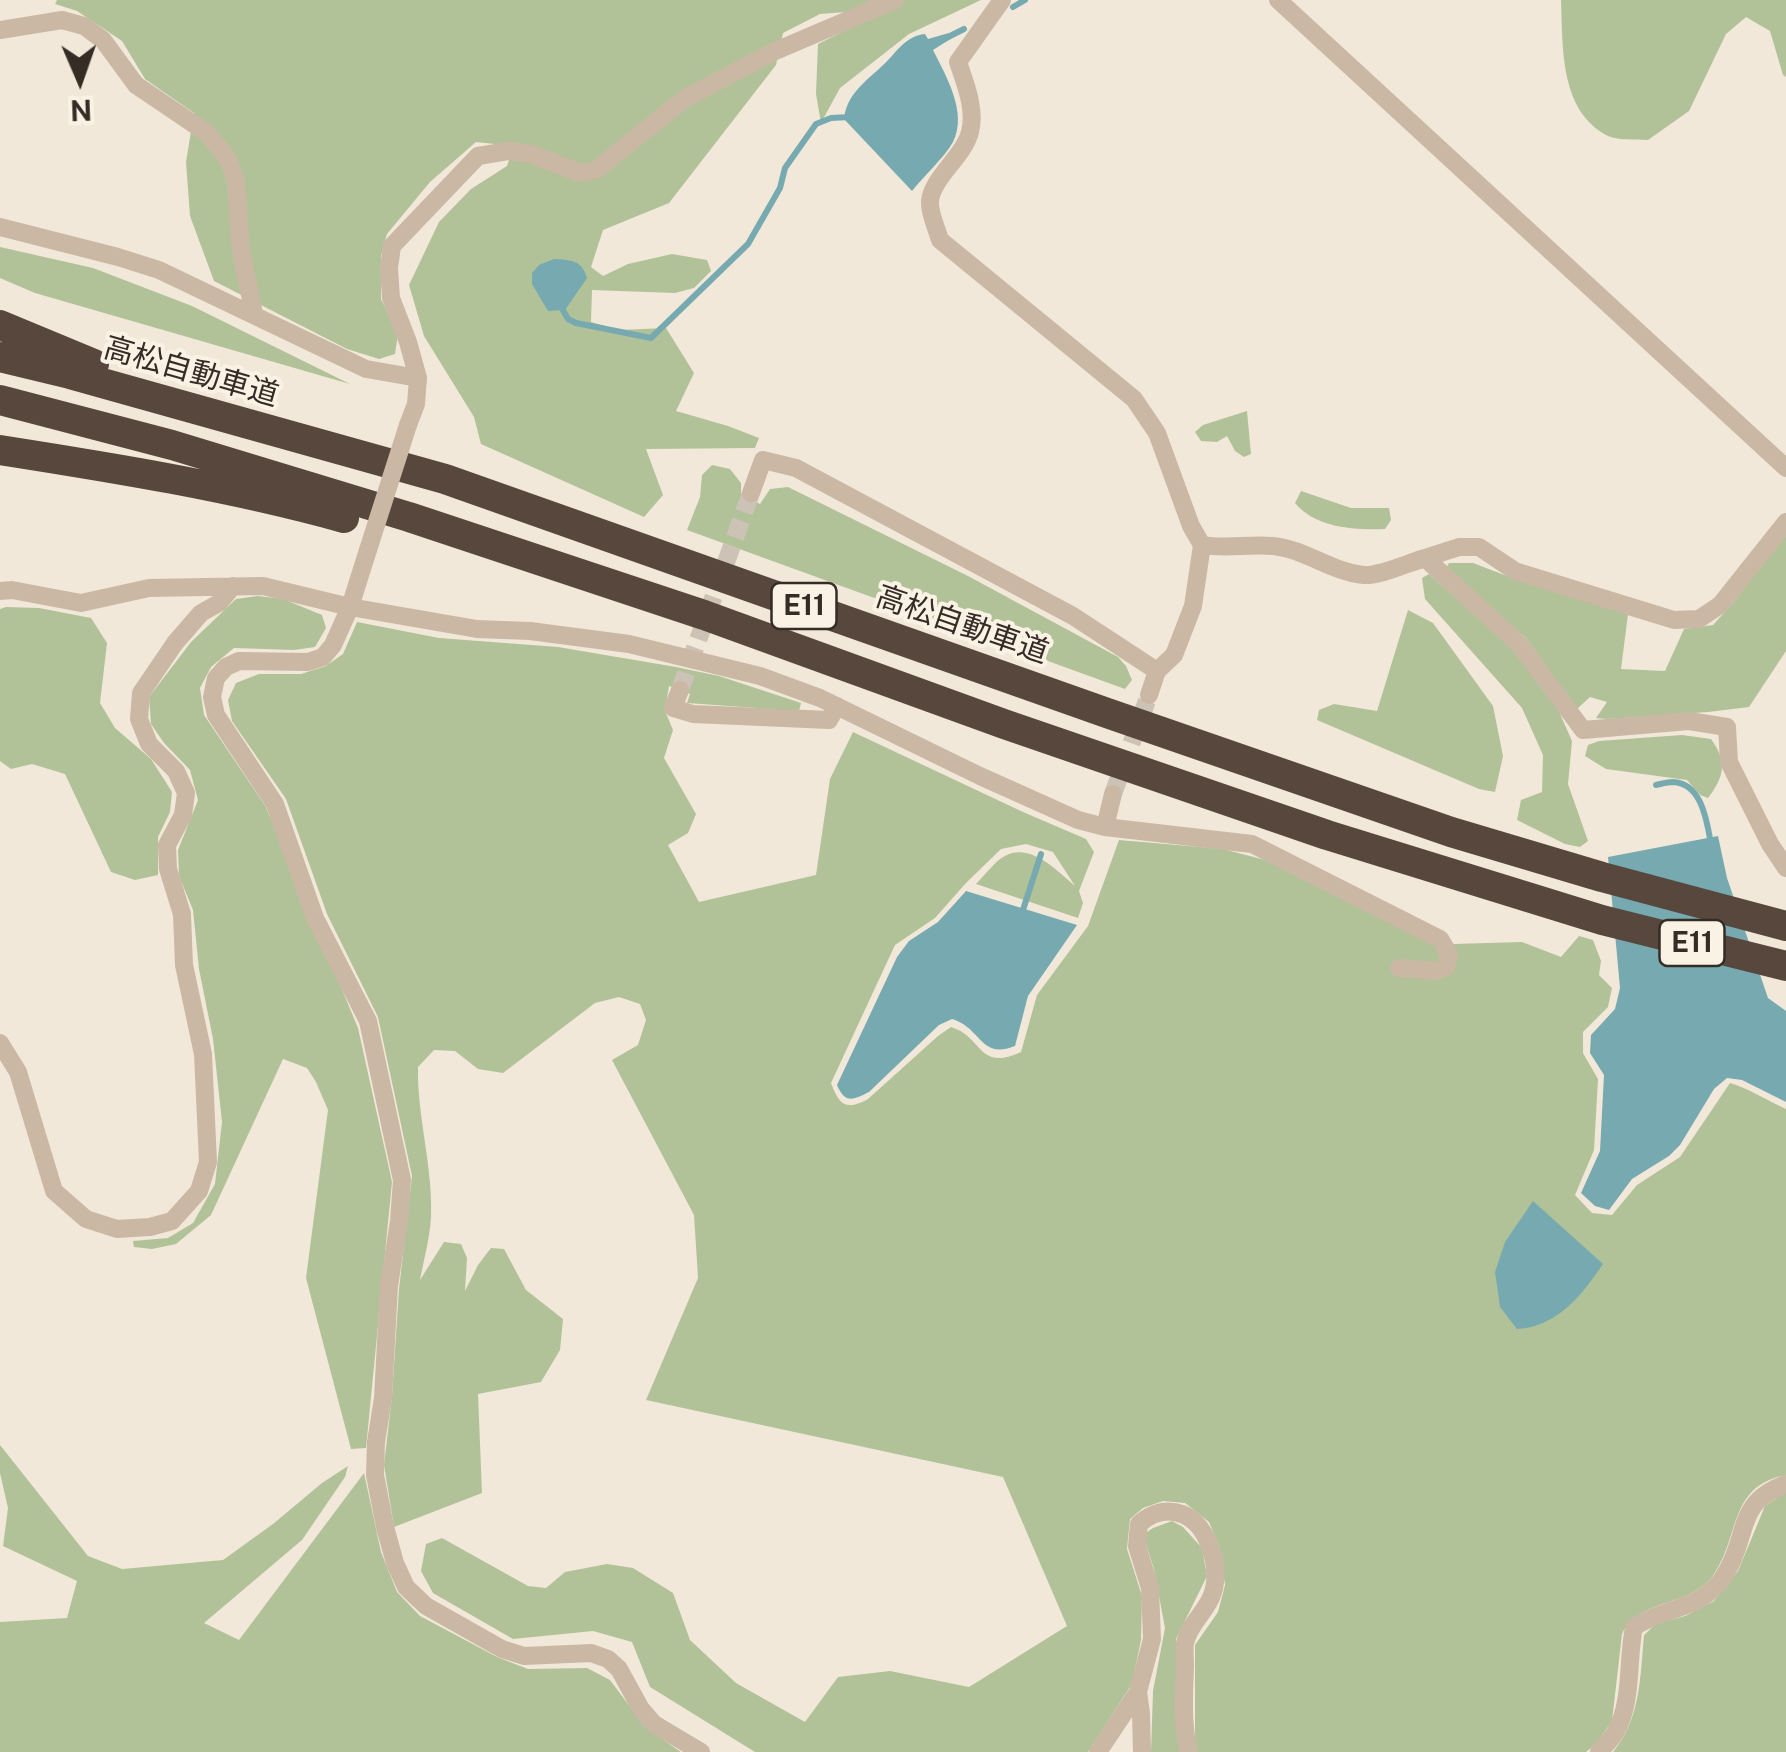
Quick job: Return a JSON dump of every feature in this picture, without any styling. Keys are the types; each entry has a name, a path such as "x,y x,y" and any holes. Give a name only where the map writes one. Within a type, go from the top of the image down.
{"highway":[{"path":"0,325 86,362 352,441 445,480"},
{"name":"高松自動車道","path":"0,357 445,480 1433,826 1602,878 1775,923"},
{"name":"E11","path":"0,400 172,445 409,516 704,615 1327,835 1602,920 1784,966"},
{"path":"0,450 300,506 704,615"}],"street":[{"path":"701,1752 654,1724 619,1669 608,1659 591,1652 524,1656 502,1649 426,1606 406,1587 384,1527 375,1475 388,1286 402,1180 368,1021 315,918 275,804 216,715 212,697 216,678 239,660 308,662 323,657 333,644 350,607 416,404 418,378 390,298 392,246 478,156 520,152 580,173 596,170 684,100 773,52 895,0"},
{"path":"1002,0 958,62 971,103 970,131 930,202 940,240 1134,400 1157,432 1191,526 1202,545 1193,606 1174,655 1157,670 1149,695"},
{"path":"1278,0 1786,468"},
{"path":"0,30 62,20 84,26 104,40 136,85 207,133 228,159 236,181 240,251 254,314"},
{"path":"0,227 118,256 158,270 366,369 418,378"},
{"path":"751,493 763,460 796,468 1073,616 1157,670"},
{"path":"1202,545 1274,546 1301,552 1340,570 1367,575 1459,547 1479,548 1515,571 1674,620 1699,619 1720,605 1786,522"},
{"path":"1424,558 1520,645 1583,730 1689,722 1726,727 1729,762 1786,868"},
{"path":"0,1043 18,1072 54,1191 86,1219 118,1229 150,1228 172,1221 199,1190 208,1162 203,1054 184,965 182,914 168,868 167,845 182,816 186,792 176,771 149,744 138,719 141,693 175,643 201,613 220,603 233,586"},
{"path":"0,592 12,590 81,603 148,588 280,588 350,607 478,630 530,631 629,644 760,676 837,706 1078,820 1252,844 1440,939 1449,954 1446,967 1436,971 1398,968"},
{"path":"680,690 673,708 694,714 829,720 837,706"},
{"path":"1105,826 1113,794"},
{"path":"1599,1752 1616,1733 1626,1706 1634,1627 1698,1602 1715,1588 1728,1570 1745,1520 1760,1496 1786,1484"},
{"path":"1098,1752 1138,1692 1152,1638 1150,1588 1136,1546 1139,1524 1148,1516 1166,1511 1189,1517 1200,1527 1212,1552 1216,1573 1212,1596 1185,1643 1184,1704 1189,1752"},
{"path":"1138,1692 1142,1752"}],"green space":[{"path":"57,0 981,0 909,34 840,88 821,123 816,94 818,44 852,27 846,12 820,14 783,33 776,65 669,203 603,230 591,267 603,276 628,264 672,254 707,260 711,271 694,288 675,293 592,290 591,322 619,330 666,328 694,373 676,411 759,438 755,448 646,449 663,495 644,517 481,444 474,417 424,336 409,285 439,222 471,189 507,166 514,146 476,142 430,182 387,234 381,256 381,299 398,334 395,354 379,359 347,349 214,281 190,216 186,162 194,113 145,79 122,41 77,11 55,4"},
{"path":"1561,0 1786,0 1786,77 1770,31 1746,17 1726,34 1689,111 1648,140 1612,138 1592,125 1572,94 1564,57"},
{"path":"0,247 93,268 192,306 350,384 35,293 0,278"},
{"path":"1247,411 1251,454 1244,457 1235,451 1227,436 1217,442 1201,441 1195,432 1203,425"},
{"path":"712,465 730,469 741,483 741,493 760,504 770,489 788,487 968,576 1118,657 1132,680 1125,689 687,530 700,497 702,475"},
{"path":"1301,491 1351,508 1389,508 1391,520 1385,529 1348,528 1324,522 1295,503"},
{"path":"1786,533 1786,651 1749,707 1708,712 1596,718 1607,702 1590,697 1577,709 1526,638 1445,570 1449,563 1473,563 1628,614 1621,669 1665,671 1684,629 1713,625"},
{"path":"1429,574 1510,646 1557,707 1572,741 1568,784 1588,841 1580,847 1565,844 1517,820 1521,800 1542,792 1543,755 1522,708 1425,599 1422,578"},
{"path":"236,599 283,599 322,615 326,628 315,647 234,648 211,667 200,688 204,715 266,807 358,1028 392,1182 366,1448 351,1449 306,1278 328,1110 307,1068 283,1059 211,1215 176,1244 152,1249 134,1247 133,1241 168,1238 193,1223 215,1184 222,1122 193,910 179,876 178,850 198,800 190,770 151,724 149,697 191,642"},
{"path":"39,608 91,618 107,643 100,703 115,728 151,759 172,792 170,812 158,837 158,875 135,880 111,872 65,774 32,764 11,769 0,761 0,609"},
{"path":"1408,610 1433,623 1493,706 1503,756 1495,792 1479,789 1317,720 1319,710 1334,704 1377,711"},
{"path":"357,622 439,638 558,647 676,667 719,676 801,703 799,711 687,703 690,694 669,686 665,711 673,730 664,758 696,814 688,833 668,845 699,902 816,875 830,779 853,732 1086,839 1094,852 1079,891 1083,903 1078,918 976,884 1001,858 1025,853 1043,861 1075,886 1053,852 1026,844 1001,849 935,918 895,945 831,1083 844,1104 854,1105 868,1099 951,1027 988,1056 1007,1057 1021,1052 1037,995 1088,926 1119,840 1223,849 1265,860 1453,944 1522,942 1561,957 1579,936 1593,940 1601,961 1599,975 1612,988 1608,1007 1583,1032 1583,1053 1598,1079 1594,1150 1575,1195 1592,1213 1612,1215 1637,1185 1680,1157 1730,1083 1786,1109 1786,1475 1767,1481 1744,1502 1721,1562 1702,1587 1630,1622 1622,1634 1612,1721 1597,1743 1586,1752 1198,1752 1195,1645 1218,1612 1225,1585 1219,1545 1209,1522 1185,1503 1163,1501 1143,1508 1130,1519 1127,1549 1142,1596 1141,1640 1132,1684 1088,1752 755,1752 650,1687 632,1642 593,1631 513,1639 433,1593 421,1571 426,1544 442,1538 528,1586 546,1588 565,1572 607,1564 633,1568 673,1593 690,1640 736,1683 805,1722 838,1677 890,1671 969,1687 1067,1626 1003,1477 646,1400 698,1278 694,1215 612,1060 638,1045 646,1020 640,1004 619,997 595,1003 503,1073 478,1069 455,1051 434,1050 418,1067 431,1198 420,1280 444,1242 461,1244 467,1258 465,1291 491,1248 504,1249 526,1290 563,1319 560,1350 541,1382 478,1394 482,1493 394,1527 384,1465 412,1176 378,1017 327,914 286,799 232,721 228,700 236,683 259,674 301,674 326,666 343,654"},
{"path":"1682,735 1711,739 1720,755 1722,769 1708,798 1687,780 1606,769 1585,756 1588,745 1599,741"},
{"path":"0,1445 88,1556 122,1569 223,1560 348,1466 345,1477 302,1540 204,1623 239,1640 364,1473 381,1552 397,1592 420,1616 528,1669 587,1668 610,1680 646,1728 681,1752 0,1752 0,1622 67,1618 77,1581 3,1546 8,1508 0,1473"},
{"path":"1786,1491 1786,1752 1613,1752 1634,1711 1644,1635 1656,1624 1685,1616 1714,1601 1738,1571 1765,1506"},
{"path":"1172,1521 1202,1548 1207,1576 1176,1639 1180,1752 1151,1752 1153,1691 1165,1628 1143,1535"}],"water":[{"path":"949,33 952,38 933,50 954,95 957,131 949,148 912,191 844,119 846,110 857,90 906,42 918,35 925,34 928,39"},
{"path":"554,259 575,262 587,278 565,310 548,311 532,284 532,273"},
{"path":"1718,836 1727,878 1768,998 1786,1011 1786,1102 1742,1080 1727,1078 1714,1089 1669,1156 1632,1179 1609,1210 1595,1206 1581,1193 1600,1151 1604,1075 1590,1053 1591,1035 1615,1009 1620,988 1608,857"},
{"path":"966,891 1077,925 1028,996 1015,1046 988,1046 952,1019 939,1025 869,1092 846,1098 837,1085 897,957 909,941 938,922"},
{"path":"1533,1201 1603,1264 1577,1298 1556,1316 1517,1329 1500,1307 1495,1272 1505,1242"}],"waterway":[{"path":"1013,7 1025,0"},
{"path":"944,39 964,29"},
{"path":"559,303 568,319 576,323 651,338 748,244 780,188 785,168 816,124 850,117"},
{"path":"1656,785 1673,782 1691,789 1701,805 1711,844"},
{"path":"1022,913 1041,854"}],"tunnel":[{"path":"680,690 751,493"},
{"path":"1113,794 1149,695"}]}
